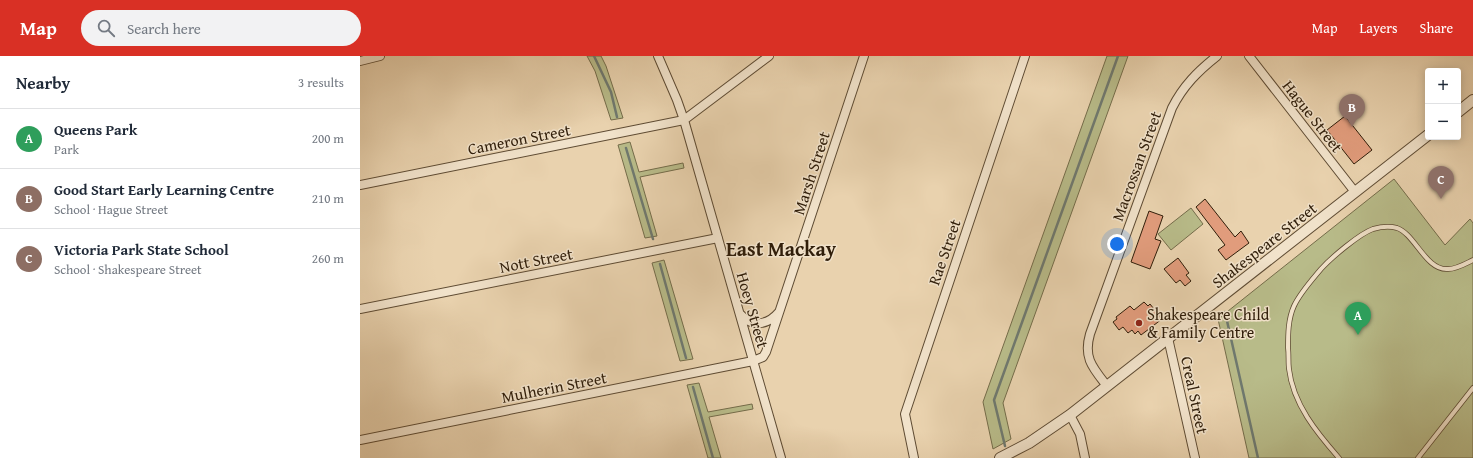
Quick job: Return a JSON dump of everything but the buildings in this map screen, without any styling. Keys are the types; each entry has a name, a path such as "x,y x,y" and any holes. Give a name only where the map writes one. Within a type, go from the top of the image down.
{"street":[{"path":"360,61 380,56"},
{"name":"Hoey Street","path":"658,56 684,120 781,458"},
{"path":"684,120 769,56"},
{"name":"Marsh Street","path":"753,361 766,354 864,56"},
{"name":"Rae Street","path":"914,458 905,414 1025,56"},
{"name":"Macrossan Street","path":"1107,386 1089,360 1088,348 1090,334 1172,108 1190,80 1217,56"},
{"name":"Hague Street","path":"1249,56 1355,192"},
{"path":"1461,110 1473,100"},
{"name":"Cameron Street","path":"360,185 684,120"},
{"name":"Shakespeare Street","path":"1000,458 1042,436 1070,415 1425,137"},
{"name":"Nott Street","path":"360,309 718,238"},
{"path":"740,313 750,322 762,324 772,319 781,309"},
{"name":"Creal Street","path":"1168,338 1195,458"},
{"name":"Mulherin Street","path":"360,440 753,361"},
{"path":"1070,415 1080,434 1085,458"}],"lane":[{"path":"1339,458 1321,438 1306,416 1295,393 1289,370 1288,334 1291,320 1294,307 1308,284 1329,260 1366,232 1386,227 1398,228 1435,267 1446,270 1457,268 1473,260"},
{"path":"1418,458 1473,388"}],"green space":[{"path":"587,56 601,56 606,66 623,118 611,120 595,71"},
{"path":"1107,56 1128,56 1003,403 1011,439 993,449 983,402"},
{"path":"630,142 639,172 683,163 684,168 640,177 657,236 645,238 618,145"},
{"path":"1394,179 1445,245 1470,219 1473,223 1473,458 1249,458 1218,319"},
{"path":"1191,208 1203,224 1171,250 1158,234"},
{"path":"664,260 693,359 680,361 652,263"},
{"path":"699,383 708,412 752,404 753,409 709,417 721,458 708,458 687,385"}],"waterway":[{"path":"594,56 611,92 617,117"},
{"path":"1005,446 994,400 1118,56"},
{"path":"626,148 653,239"},
{"path":"660,264 686,358"},
{"path":"1225,312 1258,458"},
{"path":"693,387 713,458"}],"place":[{"name":"Good Start Early Learning Centre","path":"1352,127"},
{"name":"Victoria Park State School","path":"1441,199"},
{"name":"Shakespeare Child & Family Centre","path":"1139,323"},
{"name":"Queens Park","path":"1358,335"}],"district":[{"name":"East Mackay","path":"781,248"}]}
